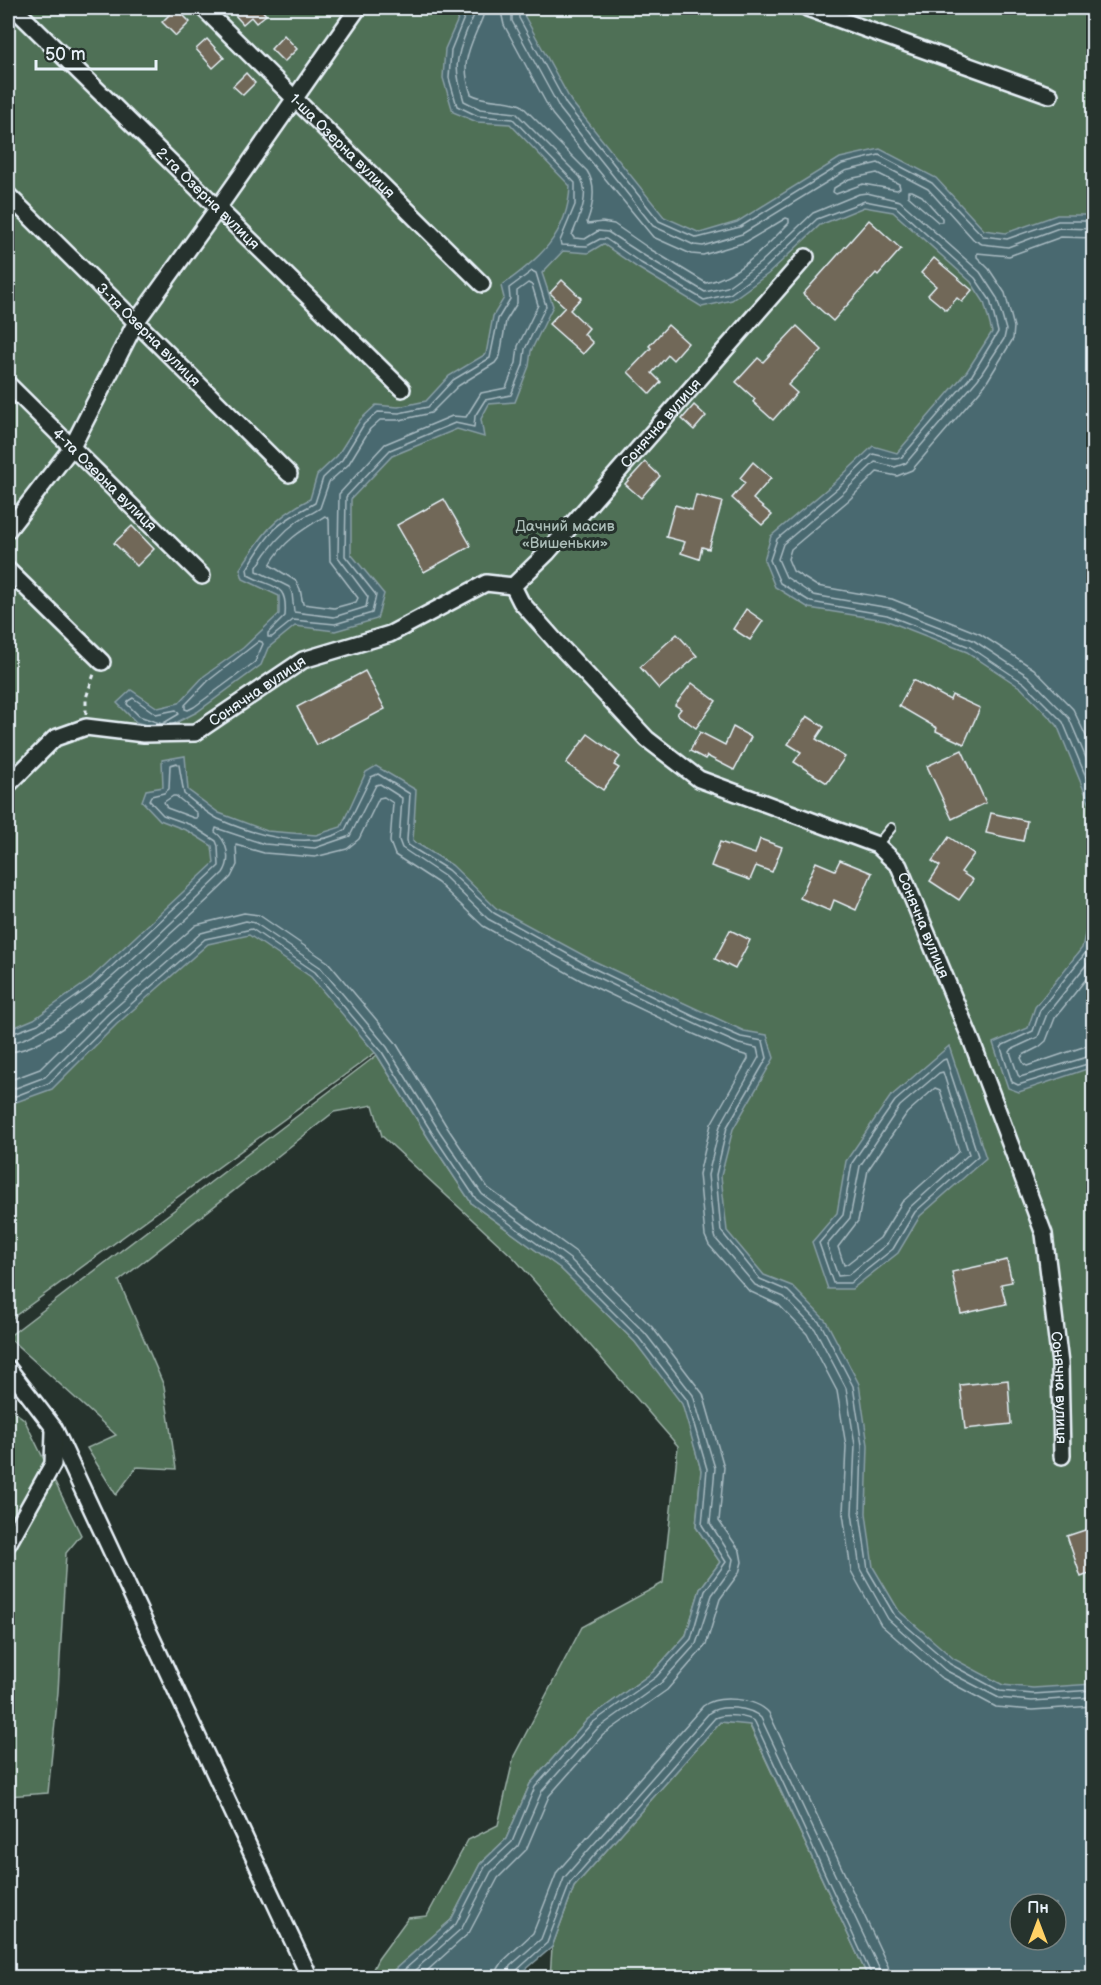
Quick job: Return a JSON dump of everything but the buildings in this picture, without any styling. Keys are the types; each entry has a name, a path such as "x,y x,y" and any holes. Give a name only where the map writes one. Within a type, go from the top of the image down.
{"street":[{"name":"2-га Озерна вулиця","path":"14,8 402,389"},
{"name":"1-ша Озерна вулиця","path":"203,8 482,284"},
{"path":"8,530 72,447 136,322 358,8"},
{"path":"807,8 1050,95"},
{"name":"3-тя Озерна вулиця","path":"8,195 289,474"},
{"name":"Сонячна вулиця","path":"513,586 548,552 806,257"},
{"name":"4-та Озерна вулиця","path":"8,384 202,576"},
{"path":"8,570 102,662"},
{"name":"Сонячна вулиця","path":"8,785 13,768 55,738 86,727 144,734 195,733 303,660 390,634 486,583 513,586"},
{"name":"Сонячна вулиця","path":"513,586 521,602 558,645 647,739 699,779 878,845 899,866 976,1052 1044,1234 1060,1364 1062,1456"},
{"path":"8,1368 54,1428 310,1977"},
{"path":"8,1544 52,1464 54,1428"}],"lane":[{"path":"878,845 891,828"}],"path":[{"path":"86,727 86,698 94,675 102,662"}],"green space":[{"name":"Дачний масив «Вишеньки»","path":"8,8 1093,8 1093,1720 930,1708 398,1036 8,1321"},
{"path":"377,1055 472,1204 560,1268 635,1342 683,1404 701,1470 696,1527 720,1562 700,1589 686,1635 653,1672 588,1719 530,1784 506,1839 480,1864 451,1920 386,1977 369,1977 378,1959 408,1918 427,1916 468,1840 498,1825 514,1756 582,1627 663,1583 678,1446 515,1259 382,1136 373,1105 334,1112 119,1281 164,1386 176,1469 137,1467 116,1495 87,1448 116,1435 8,1337"},
{"path":"8,1407 24,1419 81,1535 66,1553 58,1692 48,1793 8,1796"},
{"path":"720,1722 749,1724 868,1977 550,1978 552,1947 574,1887"}],"water":[{"path":"463,8 526,8 524,15 571,101 664,217 700,233 737,222 840,158 880,149 936,178 984,230 1006,233 1057,215 1093,215 1093,820 1090,805 1057,725 1021,688 967,652 885,620 809,608 775,587 764,560 771,536 834,483 873,446 897,453 967,371 992,332 984,302 971,282 893,212 864,207 820,225 768,274 732,300 702,307 603,244 588,253 563,251 542,273 553,306 531,351 529,366 515,402 489,404 481,419 484,437 457,429 392,456 351,499 351,554 384,594 377,619 335,631 295,626 268,648 261,665 197,712 162,730 136,722 117,703 131,690 158,708 179,703 204,676 243,648 279,614 279,596 243,579 240,569 255,546 277,521 310,499 317,475 337,456 360,420 376,405 398,407 426,401 449,376 486,354 493,316 504,298 501,286 539,256 549,245 564,219 570,186 510,124 477,122 453,112 443,78 445,49"},
{"path":"185,756 188,790 219,813 267,831 316,835 341,827 366,772 376,766 416,790 413,841 452,865 496,908 592,960 744,1031 767,1035 774,1058 733,1129 721,1176 727,1231 764,1275 792,1286 826,1321 859,1384 868,1445 866,1513 873,1567 899,1611 954,1659 1003,1685 1033,1688 1093,1684 1093,1977 868,1977 750,1725 720,1722 574,1887 552,1947 517,1977 386,1977 451,1920 480,1864 506,1839 530,1784 588,1719 653,1672 686,1635 700,1589 720,1562 696,1527 701,1470 682,1404 635,1342 560,1268 472,1204 377,1055 311,977 249,935 208,944 117,1024 52,1089 8,1105 8,1030 34,1019 88,981 214,863 212,846 188,831 160,820 142,801 146,790 163,787 162,760"},
{"path":"1093,898 1093,1067 1019,1092 1008,1088 993,1043 1028,1028 1035,1007 1082,948"},
{"path":"949,1046 986,1158 920,1216 898,1253 852,1289 828,1289 812,1242 837,1213 846,1161 890,1097"}]}
